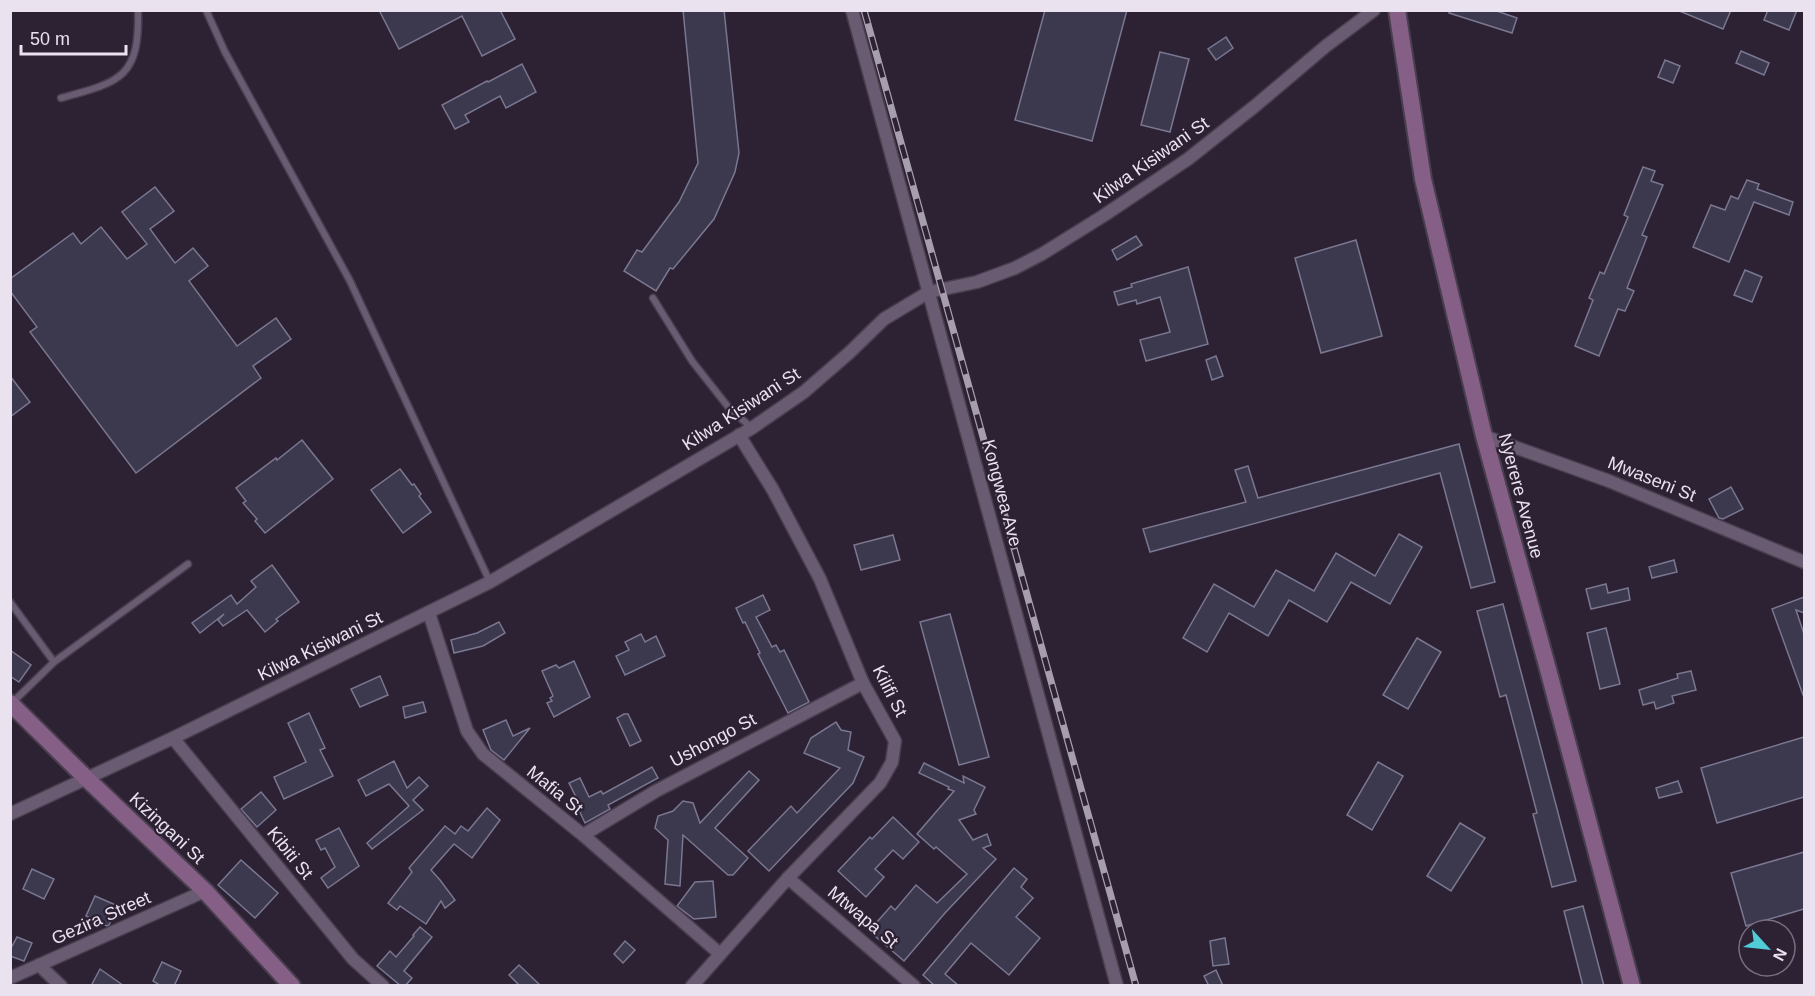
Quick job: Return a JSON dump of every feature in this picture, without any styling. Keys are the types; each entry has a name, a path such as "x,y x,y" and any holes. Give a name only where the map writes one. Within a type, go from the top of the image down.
{"street":[{"name":"Kongwea Ave","path":"852,10 1118,986"},
{"name":"Kilwa Kisiwani St","path":"10,814 173,738 490,582 752,428 804,393 884,319 929,292 977,282 1042,254 1188,159 1326,46 1374,10"},
{"name":"Nyerere Avenue","path":"1397,10 1423,178 1484,436 1550,674 1632,986"},
{"name":"Kilifi St","path":"692,986 788,878 880,783 892,762 895,741 863,682 820,579 773,490 739,435"},
{"name":"Mwaseni St","path":"1484,436 1609,481 1804,562"},
{"name":"Mafia St","path":"429,613 467,731 483,753 719,953"},
{"name":"Ushongo St","path":"583,836 656,790 863,682"},
{"name":"Kizingani St","path":"11,703 205,891 292,986"},
{"name":"Kibiti St","path":"173,738 352,959 383,986"},
{"name":"Mtwapa St","path":"788,878 914,986"},
{"name":"Gezira Street","path":"10,978 205,891"},
{"path":"39,965 61,986"}],"lane":[{"path":"61,98 99,88 119,77 133,60 138,37 138,10"},
{"path":"206,10 225,52 350,281 490,582"},
{"path":"653,298 692,361 729,408 752,428"},
{"path":"11,703 54,662 188,564"},
{"path":"10,602 54,662"}],"building":[{"path":"379,10 500,10 515,39 482,56 462,16 399,49"},
{"path":"683,10 724,10 739,153 735,172 714,219 673,269 670,268 656,291 624,271 637,250 642,252 679,202 698,163"},
{"path":"1045,10 1127,10 1092,141 1015,120"},
{"path":"1450,10 1494,10 1517,18 1512,33 1449,13"},
{"path":"1677,10 1731,10 1723,29"},
{"path":"1768,10 1797,10 1789,30 1764,20"},
{"path":"1226,37 1233,48 1216,60 1208,49"},
{"path":"1741,51 1769,63 1764,75 1736,63"},
{"path":"1160,52 1189,59 1170,132 1141,125"},
{"path":"1665,60 1680,66 1673,83 1658,77"},
{"path":"522,64 536,92 506,108 500,96 465,115 469,122 455,129 442,105"},
{"path":"1643,167 1655,171 1651,181 1663,185 1642,235 1647,237 1627,288 1634,291 1625,311 1618,309 1599,356 1575,346 1593,300 1589,298 1600,272 1604,274 1628,217 1624,215"},
{"path":"1747,180 1759,184 1757,189 1793,202 1789,215 1754,202 1729,262 1693,247 1711,205 1725,210 1731,196 1738,199"},
{"path":"155,187 174,211 150,229 175,263 193,248 208,266 189,281 237,346 276,318 291,339 253,366 261,378 136,473 30,332 37,327 10,291 10,279 73,233 81,244 101,227 127,259 147,244 122,212"},
{"path":"1136,236 1142,245 1117,260 1112,250"},
{"path":"1356,240 1382,336 1321,353 1295,258"},
{"path":"1188,267 1208,344 1146,361 1140,340 1170,332 1160,297 1137,304 1136,300 1118,305 1114,292 1132,287 1131,284"},
{"path":"1745,270 1762,277 1752,302 1734,295"},
{"path":"1216,356 1223,376 1212,380 1206,360"},
{"path":"10,376 30,402 10,417"},
{"path":"302,440 333,479 265,533 255,521 257,519 243,503 246,501 236,488"},
{"path":"1459,444 1495,582 1471,588 1440,473 1150,552 1143,529 1246,502 1235,470 1248,466 1258,498"},
{"path":"400,469 412,485 414,484 421,494 419,496 431,512 403,533 371,490"},
{"path":"1731,487 1743,509 1723,519 1719,518 1709,499"},
{"path":"1399,534 1422,547 1390,604 1351,582 1327,622 1289,600 1268,636 1229,613 1207,652 1183,638 1214,584 1254,607 1276,570 1314,591 1336,553 1375,576"},
{"path":"893,535 900,560 861,570 854,545"},
{"path":"1674,560 1677,572 1652,578 1649,567"},
{"path":"272,565 299,602 276,619 278,621 265,632 247,610 223,626 218,620 224,614 200,633 192,623 231,595 237,604 256,587 251,581"},
{"path":"1606,584 1608,593 1628,588 1630,600 1591,609 1586,589"},
{"path":"763,595 770,610 756,617 772,647 776,645 780,652 784,650 809,702 788,713 758,654 760,653 745,622 743,623 736,608"},
{"path":"1804,597 1804,613 1796,610 1804,634 1803,695 1772,609"},
{"path":"1503,604 1576,881 1552,887 1533,814 1537,813 1506,695 1500,697 1477,611"},
{"path":"950,614 989,757 959,765 920,622"},
{"path":"499,622 505,633 483,646 454,653 451,640 477,633"},
{"path":"1606,628 1620,684 1600,689 1587,633"},
{"path":"641,634 645,642 656,636 665,656 625,675 616,656 629,650 625,642"},
{"path":"1417,638 1441,652 1408,709 1383,695"},
{"path":"10,650 31,665 19,682 10,676"},
{"path":"574,661 590,697 554,717 547,703 552,701 550,698 553,696 542,671 556,665 559,668"},
{"path":"1691,671 1696,690 1672,696 1674,703 1656,709 1654,702 1643,705 1639,690 1678,678 1677,674"},
{"path":"380,676 388,695 360,707 351,689"},
{"path":"423,702 426,712 405,718 403,707"},
{"path":"309,713 325,748 320,750 333,776 284,799 274,777 306,762 288,723"},
{"path":"628,714 641,741 630,746 617,718"},
{"path":"506,720 513,736 530,728 504,760 491,750 483,730"},
{"path":"836,722 841,730 851,732 848,750 864,757 853,783 769,871 748,851 791,806 797,813 840,768 804,753 811,738"},
{"path":"1804,737 1804,797 1717,823 1701,768"},
{"path":"394,761 407,788 419,777 428,786 413,800 423,810 372,849 367,843 409,806 389,784 366,796 358,780"},
{"path":"1378,762 1403,776 1372,830 1347,815"},
{"path":"924,763 964,783 963,776 985,787 974,810 976,814 959,820 973,840 987,834 991,845 983,848 996,859 904,961 869,931 891,906 895,910 916,885 937,903 967,874 917,834 954,791 919,773"},
{"path":"652,767 658,778 608,805 610,809 585,823 576,804 579,803 569,783 580,778 589,797 601,791 603,794"},
{"path":"749,771 759,780 715,828 748,858 733,875 728,875 683,835 680,886 665,884 668,840 655,828 658,816 673,811 683,801 693,803 700,823"},
{"path":"1678,781 1682,792 1659,798 1656,788"},
{"path":"261,792 276,810 257,827 241,809"},
{"path":"487,808 500,820 472,858 454,844 431,870 455,900 445,908 441,901 426,924 400,906 397,910 388,903 412,872 409,868 445,826 455,834 461,826 468,831"},
{"path":"893,817 919,842 903,859 893,850 875,869 884,877 866,897 838,871 870,837 872,839"},
{"path":"1460,823 1485,838 1451,891 1427,876"},
{"path":"339,828 359,866 328,888 321,878 335,867 325,848 321,850 316,840"},
{"path":"1804,852 1804,909 1773,918 1744,918 1731,873"},
{"path":"241,860 278,893 255,918 218,885"},
{"path":"1014,868 1027,879 1021,887 1033,898 1016,917 1040,938 1009,975 971,943 945,974 959,986 935,986 923,975"},
{"path":"32,869 54,879 44,899 23,889"},
{"path":"713,881 716,917 694,919 677,906 695,882"},
{"path":"95,896 118,906 107,926 86,916"},
{"path":"1583,906 1604,986 1583,986 1564,911"},
{"path":"420,927 432,937 404,971 412,978 405,986 401,986 377,966 390,951 396,957"},
{"path":"17,937 32,943 24,961 10,956 10,950"},
{"path":"1225,938 1229,964 1213,966 1210,941"},
{"path":"625,941 635,950 623,963 614,954"},
{"path":"162,962 181,971 174,986 161,986 153,981"},
{"path":"519,965 541,986 520,986 509,975"},
{"path":"100,969 124,986 91,986"},
{"path":"1216,970 1223,986 1209,986 1204,976"}],"railway":[{"path":"864,10 1136,986"}]}
